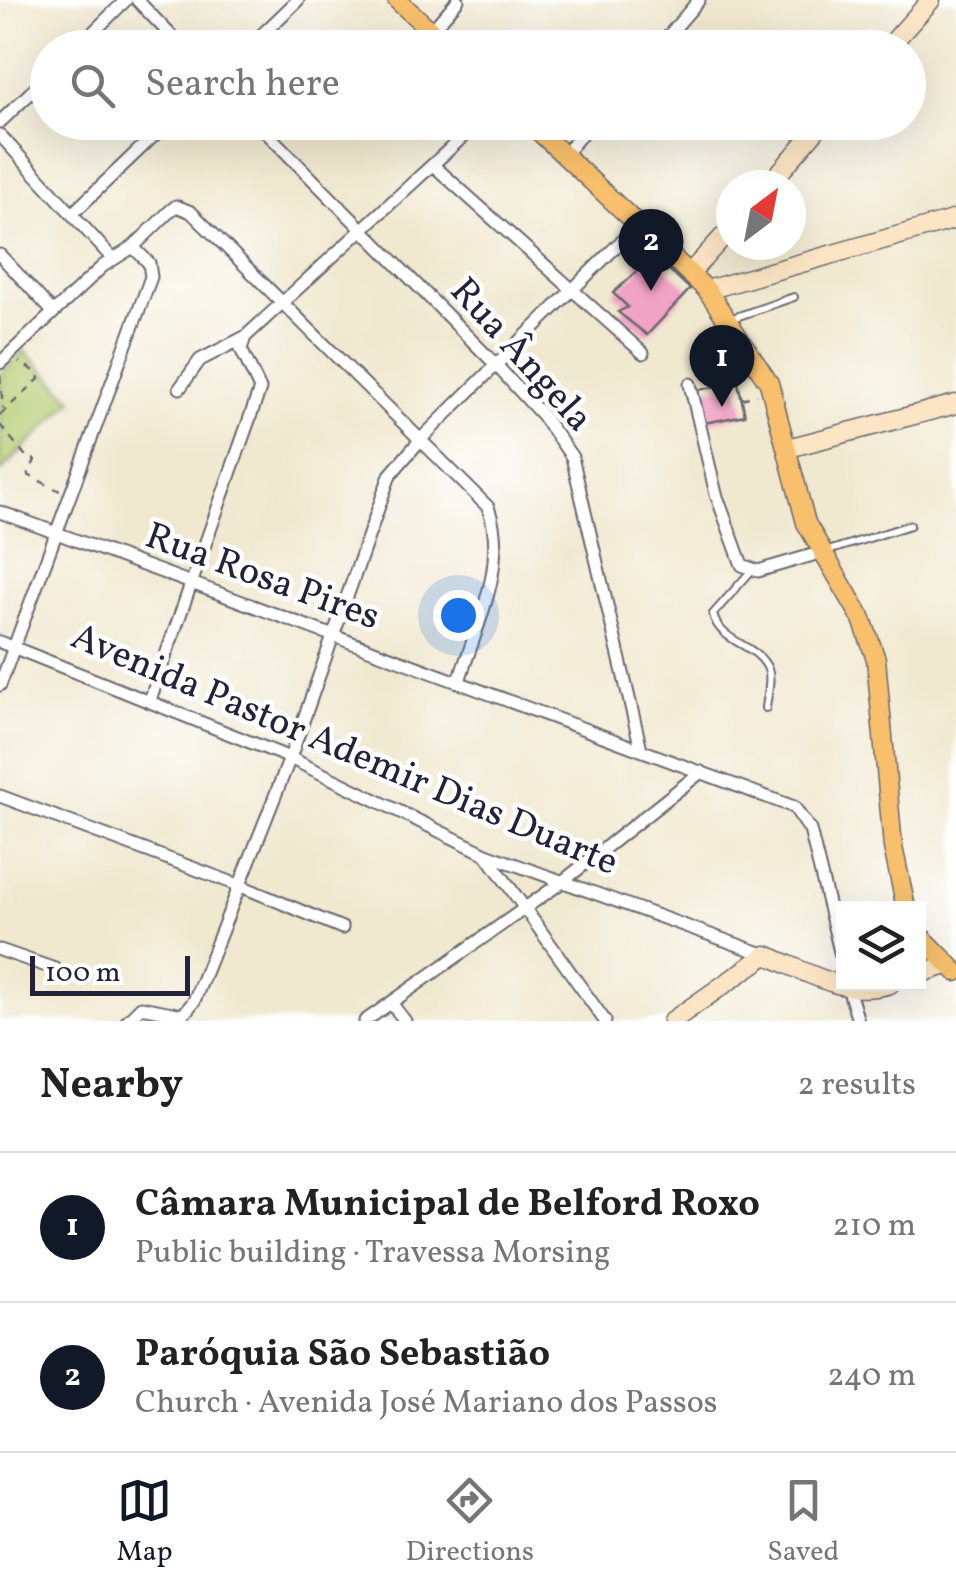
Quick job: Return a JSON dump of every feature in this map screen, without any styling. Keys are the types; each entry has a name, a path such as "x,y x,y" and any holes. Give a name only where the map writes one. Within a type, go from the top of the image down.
{"main road":[{"path":"397,0 432,30"},
{"path":"904,30 931,0"},
{"path":"548,140 707,290 769,383 802,510 862,619 876,659 892,847 904,901"},
{"path":"782,170 808,140"},
{"path":"707,290 956,220"},
{"path":"690,273 716,244"},
{"path":"788,448 956,404"},
{"path":"926,941 952,969"},
{"path":"672,1021 766,955"},
{"name":"Avenida Pastor Ademir Dias Duarte","path":"766,955 836,981"},
{"path":"926,973 952,969"}],"street":[{"path":"95,30 126,0"},
{"path":"137,0 166,30"},
{"path":"267,30 298,0"},
{"path":"432,30 458,0"},
{"path":"674,30 700,0"},
{"path":"0,122 30,93"},
{"path":"0,135 112,258"},
{"path":"72,214 149,140"},
{"name":"Rua Ângela","path":"274,140 496,365 542,415 576,467 641,749"},
{"path":"180,388 200,360 245,338 461,140"},
{"path":"564,155 577,140"},
{"path":"434,166 643,352"},
{"path":"0,363 112,258 132,247 176,206 191,212 422,438 478,496 493,522 491,578 460,681"},
{"path":"127,1021 141,1008 178,1016 189,1010 242,886 290,758 382,490 422,438 638,225"},
{"path":"0,685 152,277 149,263 132,247"},
{"path":"0,256 53,312"},
{"path":"150,700 260,389 241,349 245,338"},
{"path":"690,384 727,530 742,565 752,570 823,552"},
{"name":"Rua Rosa Pires","path":"0,512 330,637 460,681 801,812 810,830 836,936"},
{"name":"Avenida Pastor Ademir Dias Duarte","path":"0,642 290,758 486,854 766,955"},
{"path":"366,1021 562,882 701,772"},
{"path":"0,796 242,886 342,928"},
{"path":"486,854 605,1021"},
{"path":"0,950 55,969"},
{"path":"849,991 858,1021"},
{"path":"391,1003 405,1021"}],"lane":[{"path":"729,319 794,296"},
{"path":"823,552 910,525"},
{"path":"752,570 713,614 725,634 761,658 768,670 766,708"}],"path":[{"path":"19,362 39,376 2,413 0,377 19,362"},
{"path":"741,399 764,393"},
{"path":"0,425 24,455 35,460 28,475 70,496"}],"green space":[{"path":"24,351 73,400 0,472 0,374"}],"building":[{"path":"649,251 690,289 647,335 618,312 628,307 613,293 639,270 635,266"},
{"path":"738,382 745,415 704,423 698,390"}],"place":[{"name":"Paróquia São Sebastião","path":"651,291"},
{"name":"Câmara Municipal de Belford Roxo","path":"722,407"}]}
